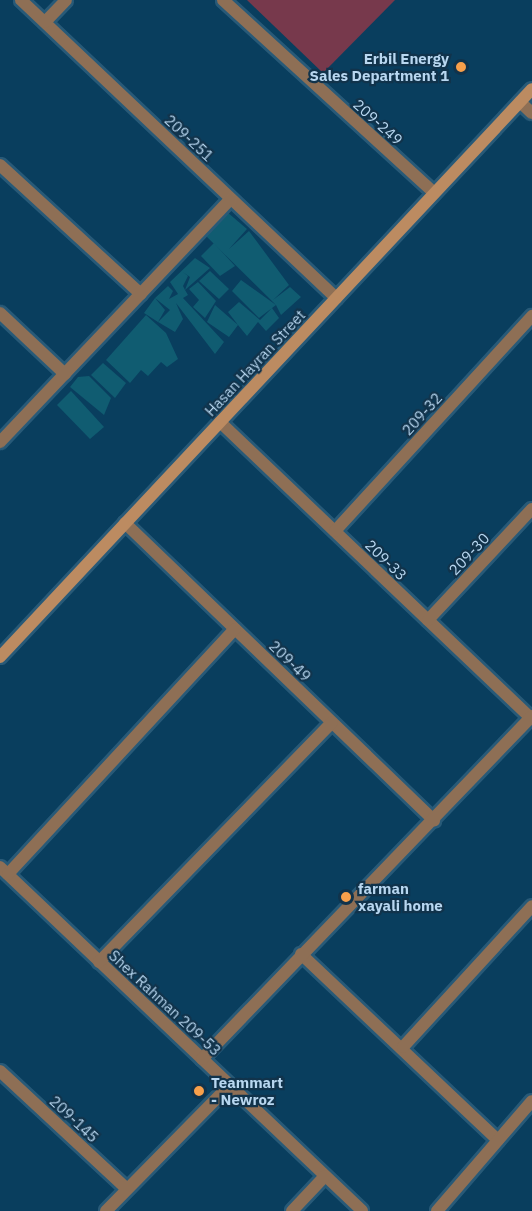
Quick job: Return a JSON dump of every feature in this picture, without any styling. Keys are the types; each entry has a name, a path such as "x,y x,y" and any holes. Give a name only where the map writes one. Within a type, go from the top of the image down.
{"street":[{"name":"209-251","path":"21,0 336,298"},
{"path":"45,22 66,0"},
{"name":"209-249","path":"223,0 434,193"},
{"name":"Hasan Hayran Street","path":"0,657 532,89"},
{"path":"520,102 532,113"},
{"path":"0,165 141,294"},
{"path":"0,442 231,199"},
{"path":"0,313 65,374"},
{"name":"209-32","path":"335,531 532,316"},
{"name":"209-33","path":"220,422 532,718"},
{"name":"209-30","path":"428,620 532,508"},
{"name":"209-49","path":"125,523 434,820"},
{"path":"4,871 235,629"},
{"path":"202,1059 300,954 532,718"},
{"path":"99,962 332,722"},
{"name":"Shex Rahman 209-53","path":"4,871 362,1211"},
{"path":"404,1047 532,906"},
{"path":"300,954 404,1047 498,1140"},
{"name":"209-145","path":"0,1071 127,1189"},
{"path":"106,1211 230,1085"},
{"path":"437,1211 532,1101"},
{"path":"292,1211 325,1176"}],"shaded area":[{"path":"247,0 395,0 323,73"}],"building":[{"path":"227,212 247,229 229,249 249,231 289,285 273,300 290,287 301,297 281,315 276,305 206,236"},
{"path":"214,243 235,266 220,276 201,256"},
{"path":"195,258 210,268 185,290 188,295 183,298 224,342 215,354 176,303 183,319 175,332 158,322 170,310 155,298 168,286 173,291 169,299 178,294 170,282","holes":["183,272 190,277 185,290 183,286 188,276"]},
{"path":"210,271 229,289 219,299 199,281"},
{"path":"241,280 276,305 259,318 232,291"},
{"path":"198,282 216,301 205,318 193,307 199,300 189,289"},
{"path":"155,298 165,310 158,322 144,313"},
{"path":"239,302 260,320 272,308 279,318 266,331 258,322 247,336 228,312"},
{"path":"215,305 238,325 229,337 207,322"},
{"path":"146,315 166,333 178,359 167,367 161,362 148,376 141,370 130,383 106,360"},
{"path":"103,363 126,383 115,398 91,375"},
{"path":"89,376 111,398 104,415 70,387 78,377"},
{"path":"71,391 104,427 90,439 57,405"}],"place":[{"name":"Erbil Energy Sales Department 1","path":"461,67"},
{"name":"farman xayali home","path":"346,897"},
{"name":"Teammart - Newroz","path":"199,1091"}]}
